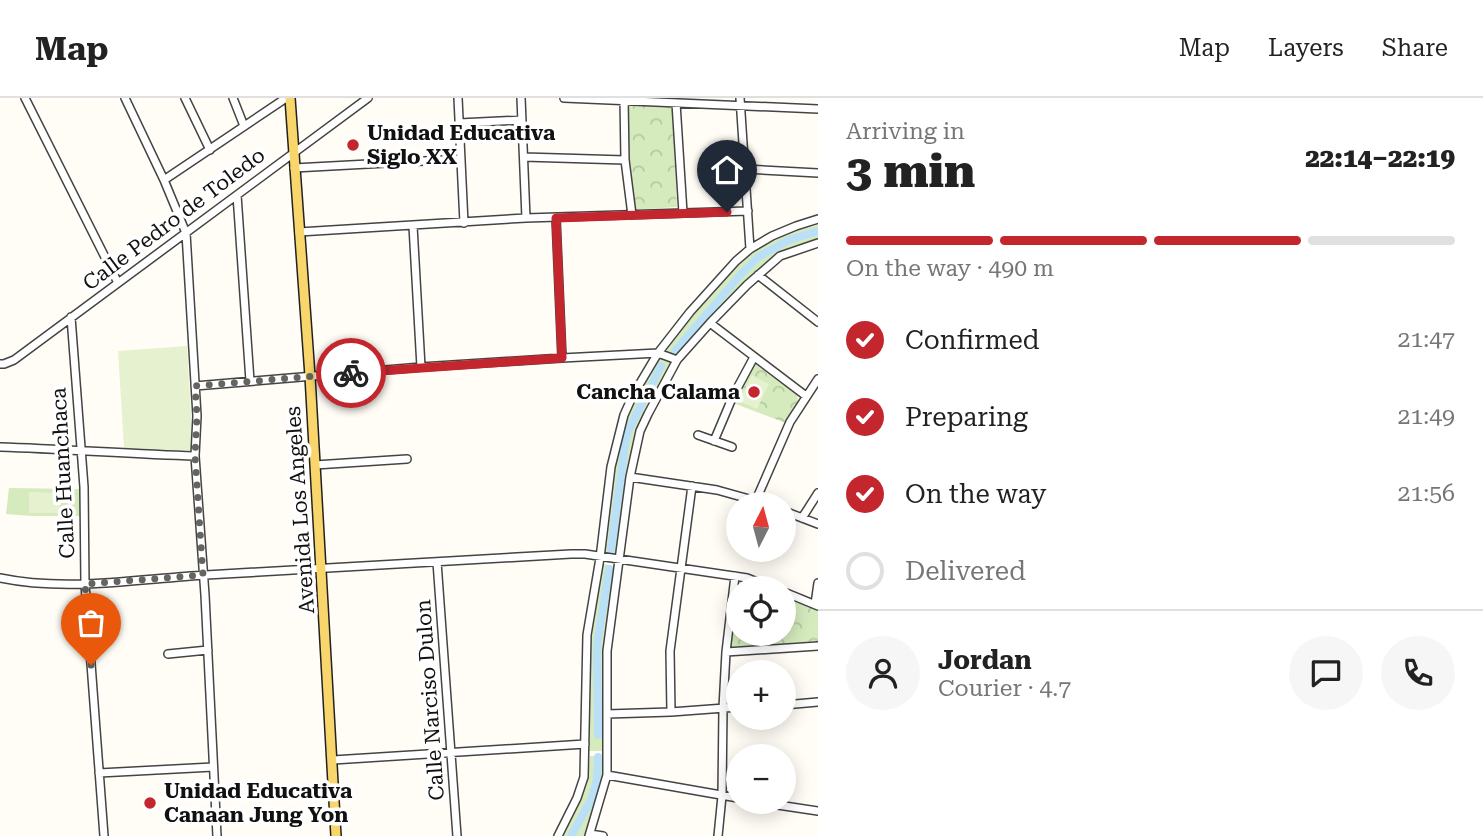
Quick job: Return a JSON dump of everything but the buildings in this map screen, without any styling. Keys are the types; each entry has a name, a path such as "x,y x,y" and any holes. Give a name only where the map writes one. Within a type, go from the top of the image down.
{"main road":[{"name":"Avenida Los Angeles","path":"288,98 310,376 337,836"}],"street":[{"path":"25,98 118,283"},
{"path":"125,98 186,233 197,416 195,456 217,836"},
{"path":"185,98 210,150"},
{"path":"233,98 244,126"},
{"path":"164,180 288,98"},
{"name":"Calle Pedro de Toledo","path":"0,364 14,360 368,98"},
{"path":"458,98 464,223"},
{"path":"521,98 526,218"},
{"path":"564,98 676,103 740,102 818,109"},
{"path":"624,99 625,160 632,215"},
{"path":"740,102 750,249"},
{"path":"676,103 683,213"},
{"path":"459,123 522,120"},
{"path":"524,157 625,160"},
{"path":"294,168 461,159"},
{"path":"745,169 818,173"},
{"path":"237,195 250,381"},
{"path":"299,232 526,218 748,211"},
{"path":"556,218 562,358"},
{"path":"558,836 584,777 587,635 611,467 620,428 633,395 658,353 736,261 772,236 818,219"},
{"path":"413,226 421,368"},
{"path":"603,836 589,835 607,775 607,651 631,477 640,432 677,360 710,323 780,256 818,243"},
{"path":"758,275 818,322"},
{"name":"Calle Huanchaca","path":"72,317 85,519 85,584 104,836"},
{"path":"710,323 806,396"},
{"path":"195,386 562,358 658,353 677,360"},
{"path":"714,441 733,396 754,357"},
{"path":"759,492 790,422 818,379"},
{"path":"698,435 732,447"},
{"path":"0,447 195,456"},
{"path":"315,465 407,459"},
{"path":"631,477 726,492"},
{"path":"671,712 670,651 692,486"},
{"path":"802,518 818,493"},
{"path":"796,515 818,524"},
{"path":"0,578 40,584 85,584 571,554 736,576"},
{"name":"Calle Narciso Dulon","path":"437,562 457,836"},
{"path":"796,597 817,605 818,583"},
{"path":"718,836 722,796 727,646"},
{"path":"726,652 818,646"},
{"path":"168,654 208,650"},
{"path":"796,704 818,702"},
{"path":"607,714 726,708"},
{"path":"332,760 584,744"},
{"path":"99,773 213,767"},
{"path":"607,775 726,796"},
{"path":"796,808 817,811 818,800"}],"green space":[{"path":"630,105 673,107 677,207 634,210 626,113"},
{"path":"818,225 818,240 775,254 733,293 675,356 665,352 712,293 753,252 778,237"},
{"path":"187,346 193,450 124,448 118,351"},
{"path":"660,358 672,362 636,434 617,555 603,554 611,486 621,436 633,404"},
{"path":"755,363 797,393 798,401 786,423 733,403"},
{"name":"Cancha Calama","path":"752,375 769,384 757,409 739,401"},
{"path":"9,488 82,489 82,516 6,514"},
{"path":"29,492 61,493 60,513 29,513"},
{"path":"603,564 614,566 603,650 603,751 588,751 590,634"},
{"path":"796,601 818,610 818,641 796,643"},
{"path":"590,756 604,756 601,787 595,807 584,836 563,836 587,785"}],"waterway":[{"path":"675,351 758,257 789,240 818,231"},
{"path":"611,549 626,438 661,366"},
{"path":"598,735 597,646 609,569"},
{"path":"571,836 591,800 597,780 598,757"}],"way so far":[{"path":"91,665 85,584 203,575 195,456 195,386 351,373"}],"place":[{"name":"Unidad Educativa Siglo XX","path":"353,145"},
{"name":"Cancha Calama","path":"754,392"},
{"name":"Unidad Educativa Canaan Jung Yon","path":"150,803"}],"route":[{"path":"351,373 562,358 556,218 727,212"}]}
